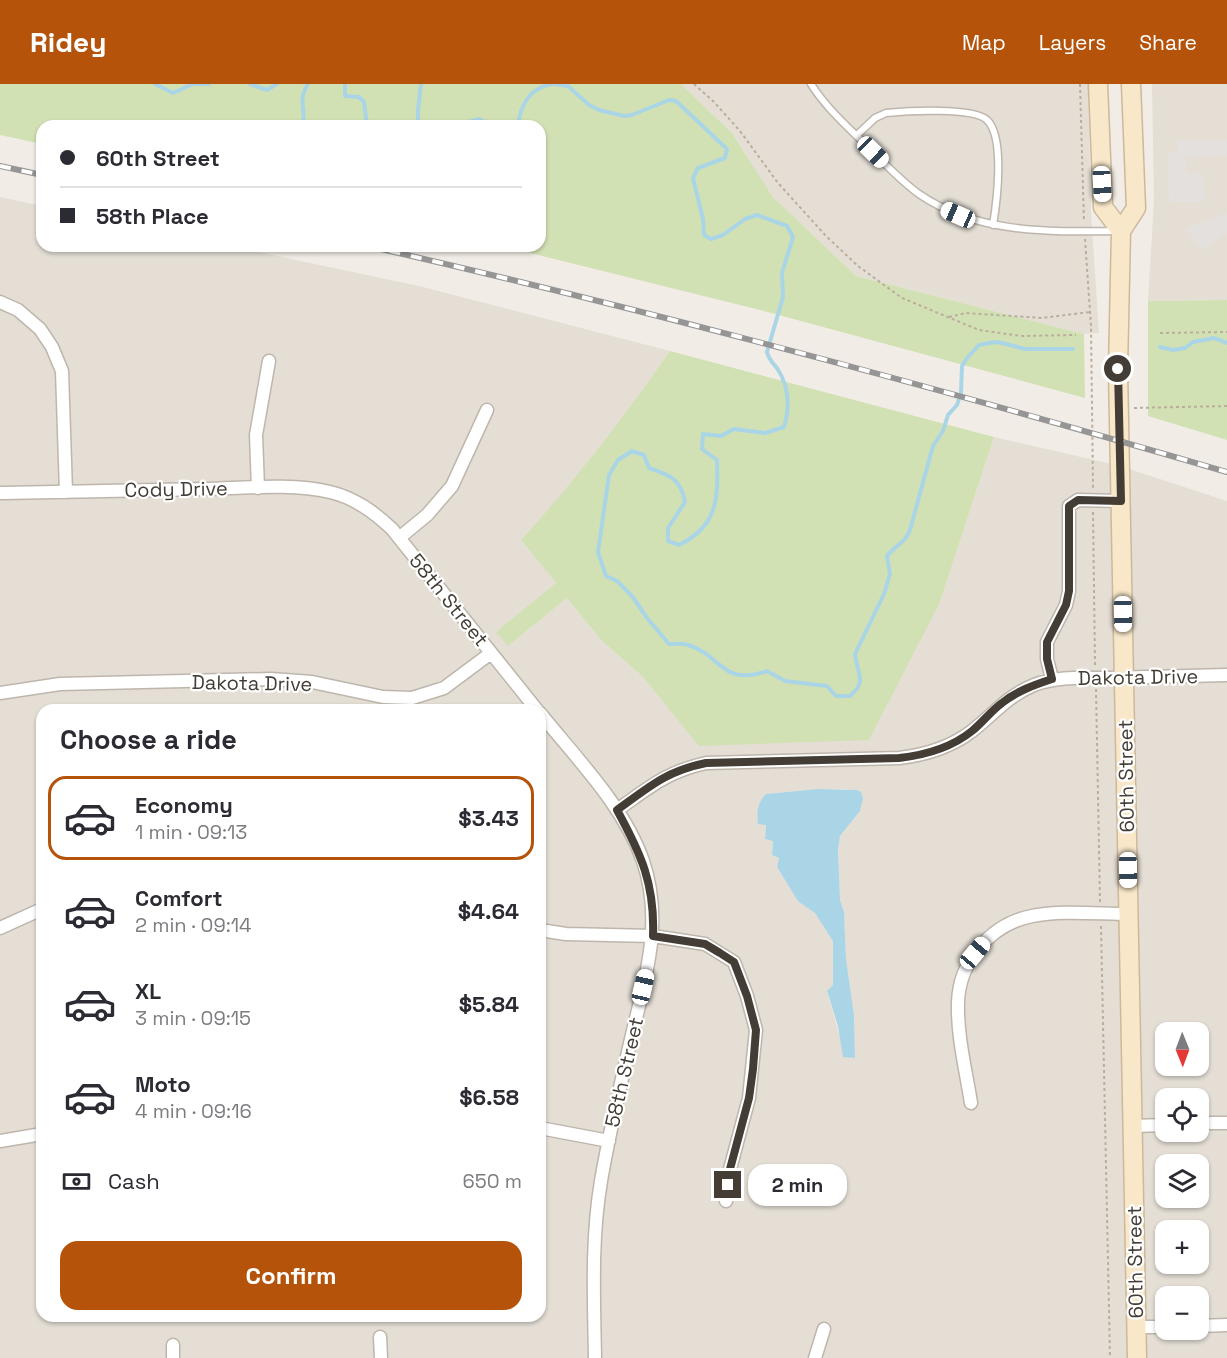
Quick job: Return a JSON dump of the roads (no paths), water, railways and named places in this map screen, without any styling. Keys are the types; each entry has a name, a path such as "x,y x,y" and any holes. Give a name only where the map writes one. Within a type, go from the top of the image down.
{"main road":[{"path":"1098,84 1103,207 1121,231"},
{"name":"60th Street","path":"1131,84 1136,208 1121,231 1119,408 1137,1358"}],"street":[{"path":"0,302 18,310 40,329 52,347 62,371 66,492"},
{"path":"258,488 256,435 269,361"},
{"path":"399,538 428,515 452,486 487,410"},
{"name":"Cody Drive","path":"0,493 258,488 307,489 329,492 351,499"},
{"name":"58th Street","path":"351,499 377,514 399,538 532,704"},
{"path":"1052,679 1047,659 1047,642 1066,605 1069,591 1069,506 1078,500 1121,501"},
{"name":"Dakota Drive","path":"0,693 60,684 271,679 312,682 383,696 412,698 444,688 492,653"},
{"name":"Dakota Drive","path":"617,810 665,776 685,767 706,763 899,758 936,751 954,743 971,731 1018,692 1052,679 1227,675"},
{"name":"58th Street","path":"546,721 617,810 643,861 652,896 653,936 609,1140 594,1238 595,1358"},
{"path":"0,928 36,912"},
{"path":"971,1103 957,1002 966,967 975,953 1000,929 1016,920 1032,915 1129,914"},
{"path":"546,931 566,934 653,936 705,944 734,962 747,996 756,1030 749,1098 730,1169 726,1201"},
{"path":"1209,1123 1227,1123"},
{"path":"1133,1126 1155,1125"},
{"path":"546,1129 609,1140"},
{"path":"0,1142 36,1135"},
{"path":"1209,1326 1227,1326"},
{"path":"1137,1327 1155,1327"},
{"path":"815,1358 824,1329"},
{"path":"380,1337 381,1358"},
{"path":"173,1345 173,1358"}],"lane":[{"path":"811,84 834,113 906,184 925,198 958,215 993,225 1121,231"},
{"path":"857,135 874,118 886,113 965,111 982,116 994,129 996,142 998,194 993,225"}],"water":[{"path":"818,789 857,790 861,792 863,798 860,811 840,836 838,849 840,900 844,912 846,959 854,1015 855,1058 843,1057 838,1026 827,991 833,985 833,941 815,913 798,901 777,867 779,858 772,855 773,841 765,839 766,825 758,824 758,808 766,794"}],"waterway":[{"path":"155,84 173,93 193,84 209,84"},
{"path":"250,84 267,90 277,84"},
{"path":"303,120 302,101 308,84"},
{"path":"345,84 345,96 359,97 364,102 366,120"},
{"path":"418,120 421,84"},
{"path":"519,120 521,111 532,94 552,84"},
{"path":"553,84 568,86 589,105 599,110 624,116 669,100 676,101 727,149 725,158 698,168 693,178 703,219 704,235 711,239 723,235 745,219 757,215 787,226 793,237 782,273 783,297 767,352 781,375 786,389 788,404 784,427 765,433 734,429 721,436 703,434 702,449 717,460 716,499 713,510 702,529 679,545 668,541 668,528 685,502 677,483 669,476 649,468 644,455 632,451 618,460 609,475 598,552 606,576 617,581 632,596 669,644 686,644 699,650 723,668 740,675 767,671 785,681 827,686 836,696 850,696 859,686 860,681 855,654 884,594 890,574 887,556 903,541 910,530 933,446 943,431 948,415 957,405 961,393 962,366 967,358 979,345 998,342 1025,349 1073,349"},
{"path":"476,120 481,120"},
{"path":"1160,347 1173,350 1185,348 1193,342 1214,338 1227,343"}],"railway":[{"path":"0,166 36,174"},
{"path":"394,252 584,297 799,353 1227,472"}]}
